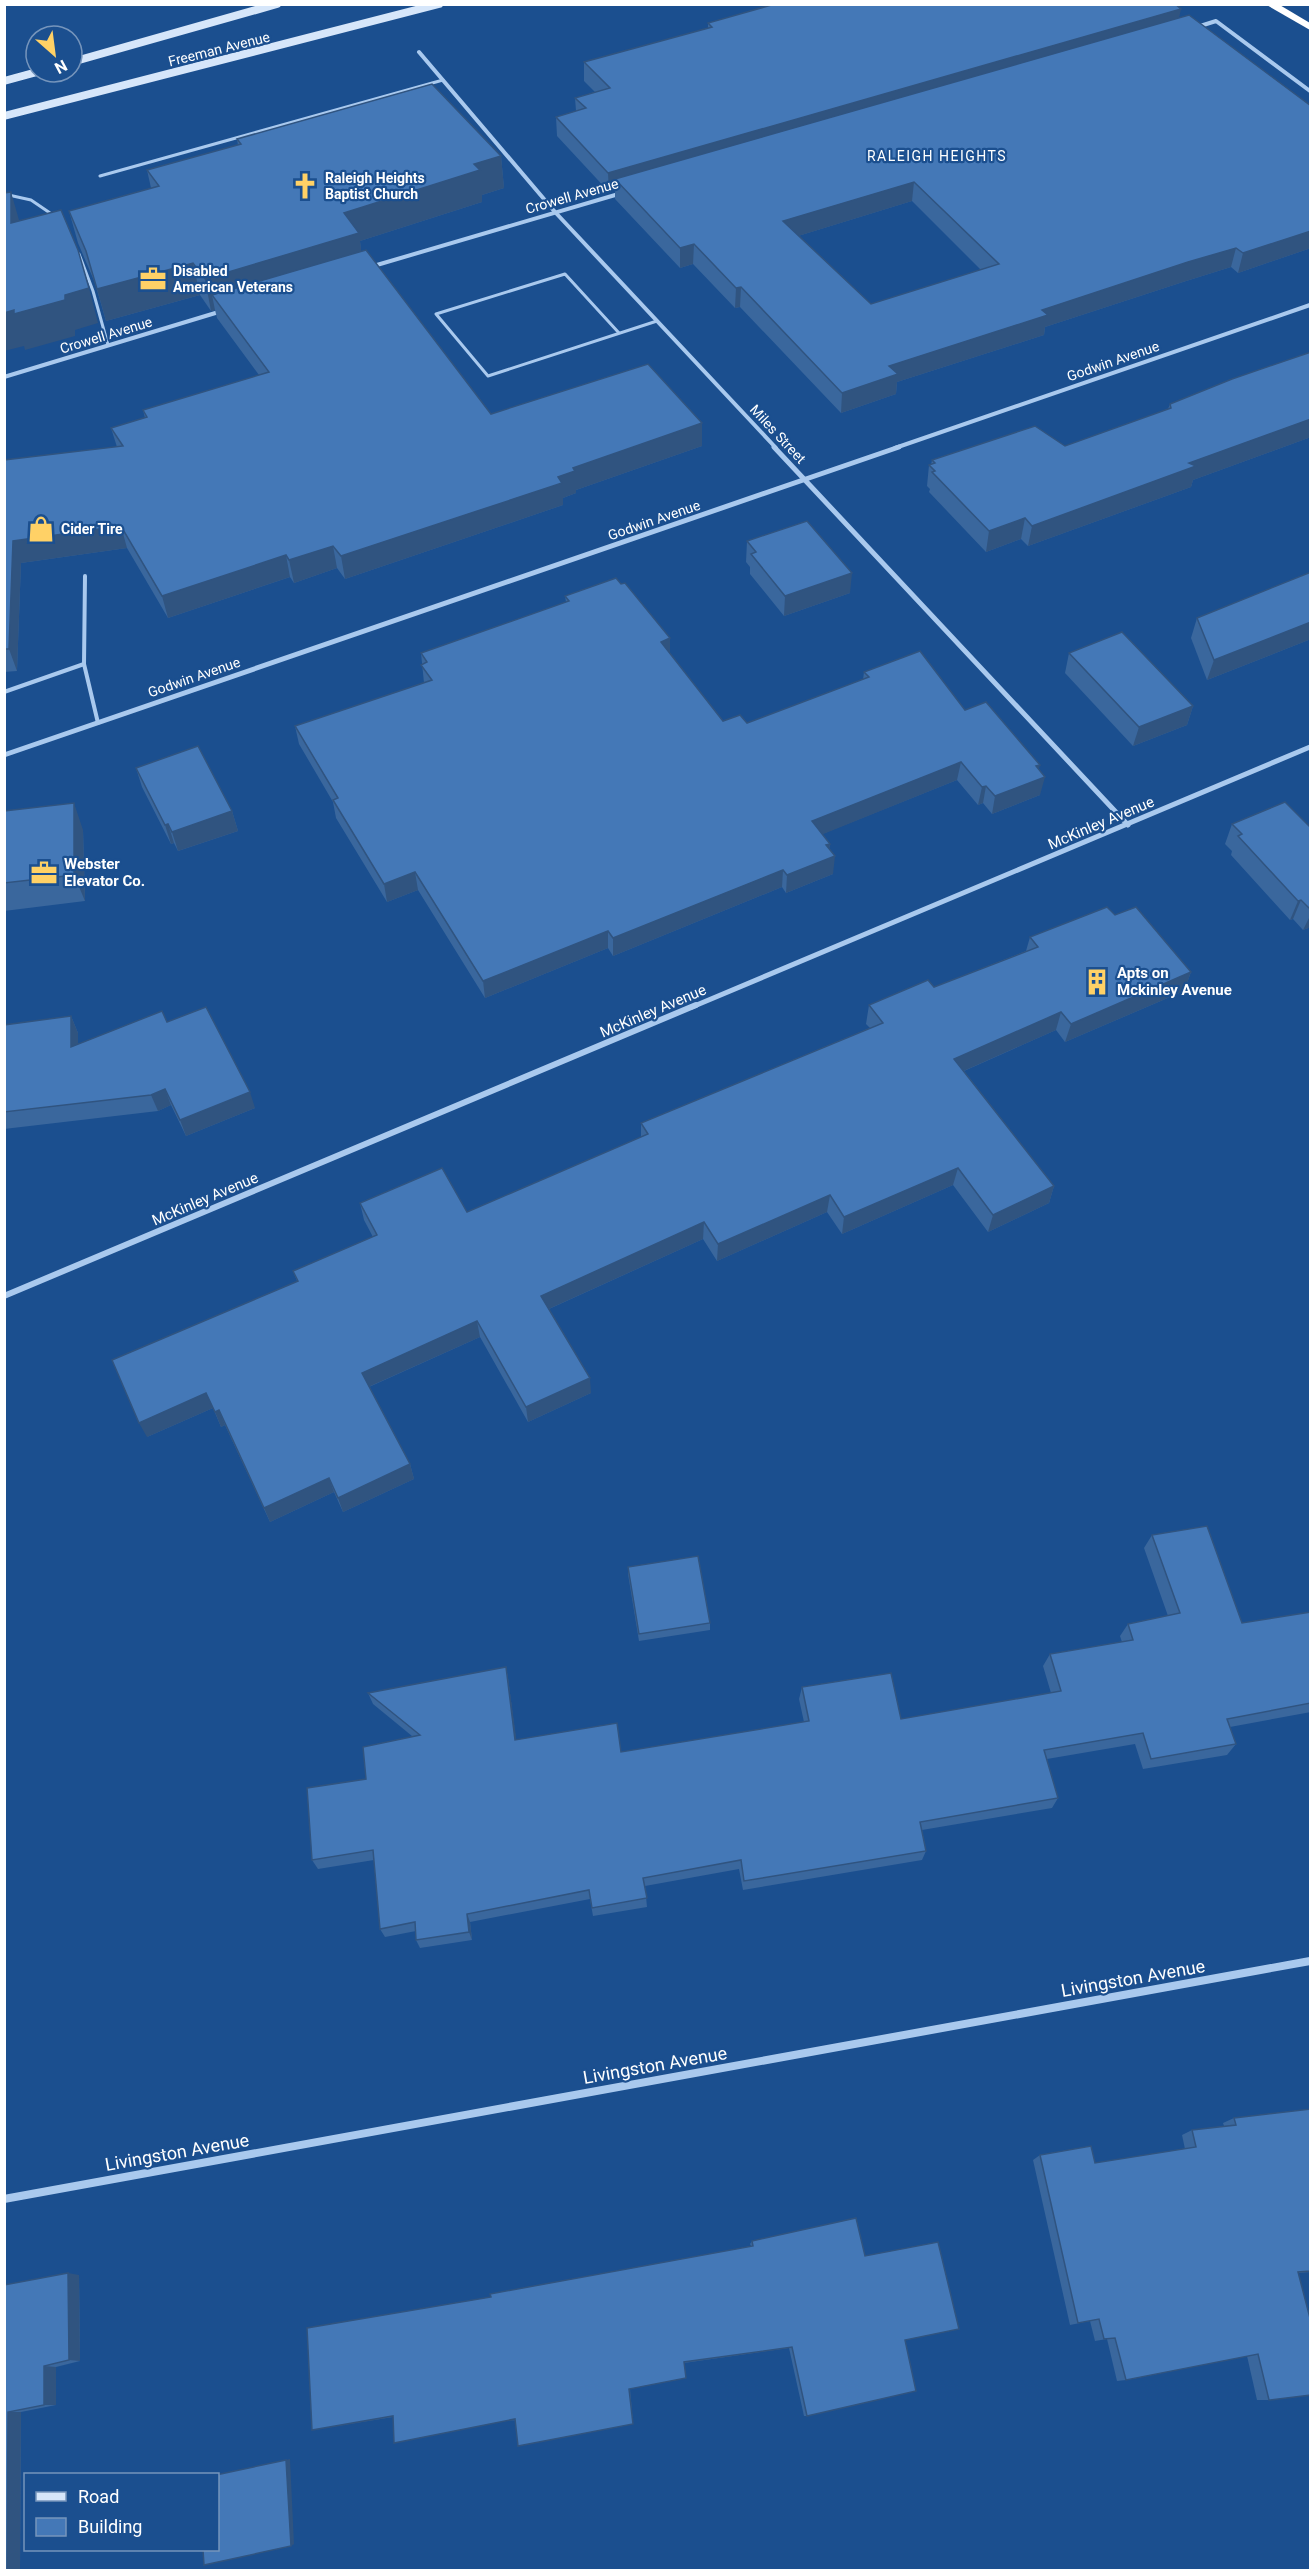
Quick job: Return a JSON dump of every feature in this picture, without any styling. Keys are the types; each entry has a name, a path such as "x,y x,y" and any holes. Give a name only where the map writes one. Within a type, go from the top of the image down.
{"highway":[{"path":"1270,4 1311,27"}],"main road":[{"name":"Freeman Avenue","path":"84,59 277,4"},
{"name":"Freeman Avenue","path":"4,116 439,4"},
{"path":"4,81 24,76"}],"street":[{"path":"1193,28 1216,21 1311,91"},
{"name":"Miles Street","path":"419,52 555,212 1128,825"},
{"name":"Crowell Avenue","path":"360,270 623,192"},
{"name":"Godwin Avenue","path":"4,755 806,481 1311,305"},
{"name":"Crowell Avenue","path":"4,377 234,307"},
{"name":"McKinley Avenue","path":"4,1296 1311,747"},
{"name":"Livingston Avenue","path":"4,2199 1311,1961"}],"lane":[{"path":"100,176 443,80"},
{"path":"4,194 15,195 48,208 56,217"},
{"path":"76,246 93,291 108,345"},
{"path":"619,333 565,274 436,314 488,376 657,321"},
{"path":"85,576 84,664 98,723"},
{"path":"4,692 84,664"}],"building":[{"path":"775,4 1175,4 1181,9 608,173 556,117 586,108 575,98 610,88 584,62 712,27 708,23"},
{"path":"1189,15 1311,106 1311,231 1243,253 1236,248 1188,262 1042,310 1048,315 889,366 898,374 842,393 741,287 736,288 694,244 680,248 615,179","holes":["914,182 999,264 871,304 783,221"]},
{"path":"432,84 501,156 474,164 480,170 344,213 359,233 205,279 193,263 97,289 86,251 69,211 159,186 147,170 241,144 237,139"},
{"path":"11,192 11,223 61,210 78,250 89,288 65,295 65,300 14,314 14,310 4,313 4,193"},
{"path":"366,250 491,414 648,364 702,423 573,468 575,471 558,477 562,483 341,556 333,546 289,560 286,555 162,596 121,526 13,541 9,649 4,649 4,460 123,446 111,428 147,417 143,410 269,372 212,295"},
{"path":"1311,352 1311,419 1189,463 1196,466 1032,526 1025,518 989,531 932,472 935,471 929,465 935,463 932,460 1035,426 1065,446 1171,408 1170,404 1232,379"},
{"path":"807,521 852,573 785,596 751,554 756,552 747,541"},
{"path":"1311,572 1311,622 1214,660 1197,618"},
{"path":"616,578 621,584 625,583 670,638 661,642 723,721 740,715 747,723 869,677 864,672 920,651 965,710 986,702 1040,765 1036,766 1045,777 995,796 986,786 982,787 961,762 812,821 830,844 826,845 835,856 787,875 783,870 613,938 608,931 483,981 415,872 384,884 333,800 338,798 295,726 432,680 421,665 427,662 421,653 569,601 565,596"},
{"path":"1122,632 1193,706 1139,727 1069,653"},
{"path":"198,746 232,811 172,832 168,824 165,825 136,768"},
{"path":"1285,802 1311,828 1311,910 1301,900 1298,901 1238,836 1242,834 1232,824"},
{"path":"74,803 74,875 4,883 4,811"},
{"path":"1107,907 1115,915 1136,907 1191,972 1071,1024 1061,1012 954,1059 1054,1186 993,1215 958,1168 844,1217 830,1195 718,1244 704,1222 541,1296 590,1378 526,1407 477,1321 362,1373 410,1464 338,1498 329,1478 264,1508 219,1410 215,1412 206,1393 139,1423 112,1360 298,1281 293,1271 377,1235 360,1203 442,1168 467,1212 648,1134 641,1123 883,1023 869,1005 928,980 934,987 1038,947 1030,937"},
{"path":"206,1007 250,1092 180,1120 165,1089 151,1095 4,1112 4,1025 71,1016 71,1047 162,1011 167,1022"},
{"path":"1207,1526 1242,1623 1311,1612 1311,1703 1227,1719 1236,1744 1151,1759 1143,1733 1044,1750 1058,1798 920,1822 926,1851 744,1881 741,1860 643,1878 647,1898 592,1908 589,1890 467,1914 469,1932 416,1940 415,1922 380,1929 373,1850 312,1860 307,1788 366,1779 363,1747 420,1735 368,1693 506,1667 515,1740 617,1723 621,1752 809,1721 802,1687 891,1673 901,1719 1061,1691 1050,1654 1133,1640 1128,1624 1180,1613 1152,1535"},
{"path":"698,1556 710,1623 639,1634 628,1567"},
{"path":"1311,2109 1311,2271 1298,2272 1311,2322 1311,2395 1269,2400 1258,2354 1126,2380 1115,2338 1104,2339 1099,2319 1078,2323 1040,2155 1091,2146 1095,2163 1196,2147 1192,2130 1236,2125 1234,2118"},
{"path":"856,2218 865,2256 938,2242 959,2329 905,2340 916,2391 807,2416 792,2347 684,2362 686,2378 629,2389 633,2424 518,2446 515,2419 394,2443 393,2416 312,2430 307,2328 491,2297 490,2294 753,2246 752,2241"},
{"path":"68,2273 69,2360 44,2366 44,2405 8,2412 7,2571 4,2571 4,2285"},
{"path":"286,2460 291,2546 204,2565 203,2551 219,2551 219,2474"}],"place":[{"name":"Raleigh Heights Baptist Church","path":"305,186"},
{"name":"Disabled American Veterans","path":"153,279"},
{"name":"Cider Tire","path":"41,529"},
{"name":"Webster Elevator Co.","path":"44,873"},
{"name":"Apts on Mckinley Avenue","path":"1097,982"}],"district":[{"name":"RALEIGH HEIGHTS","path":"937,156"}]}
